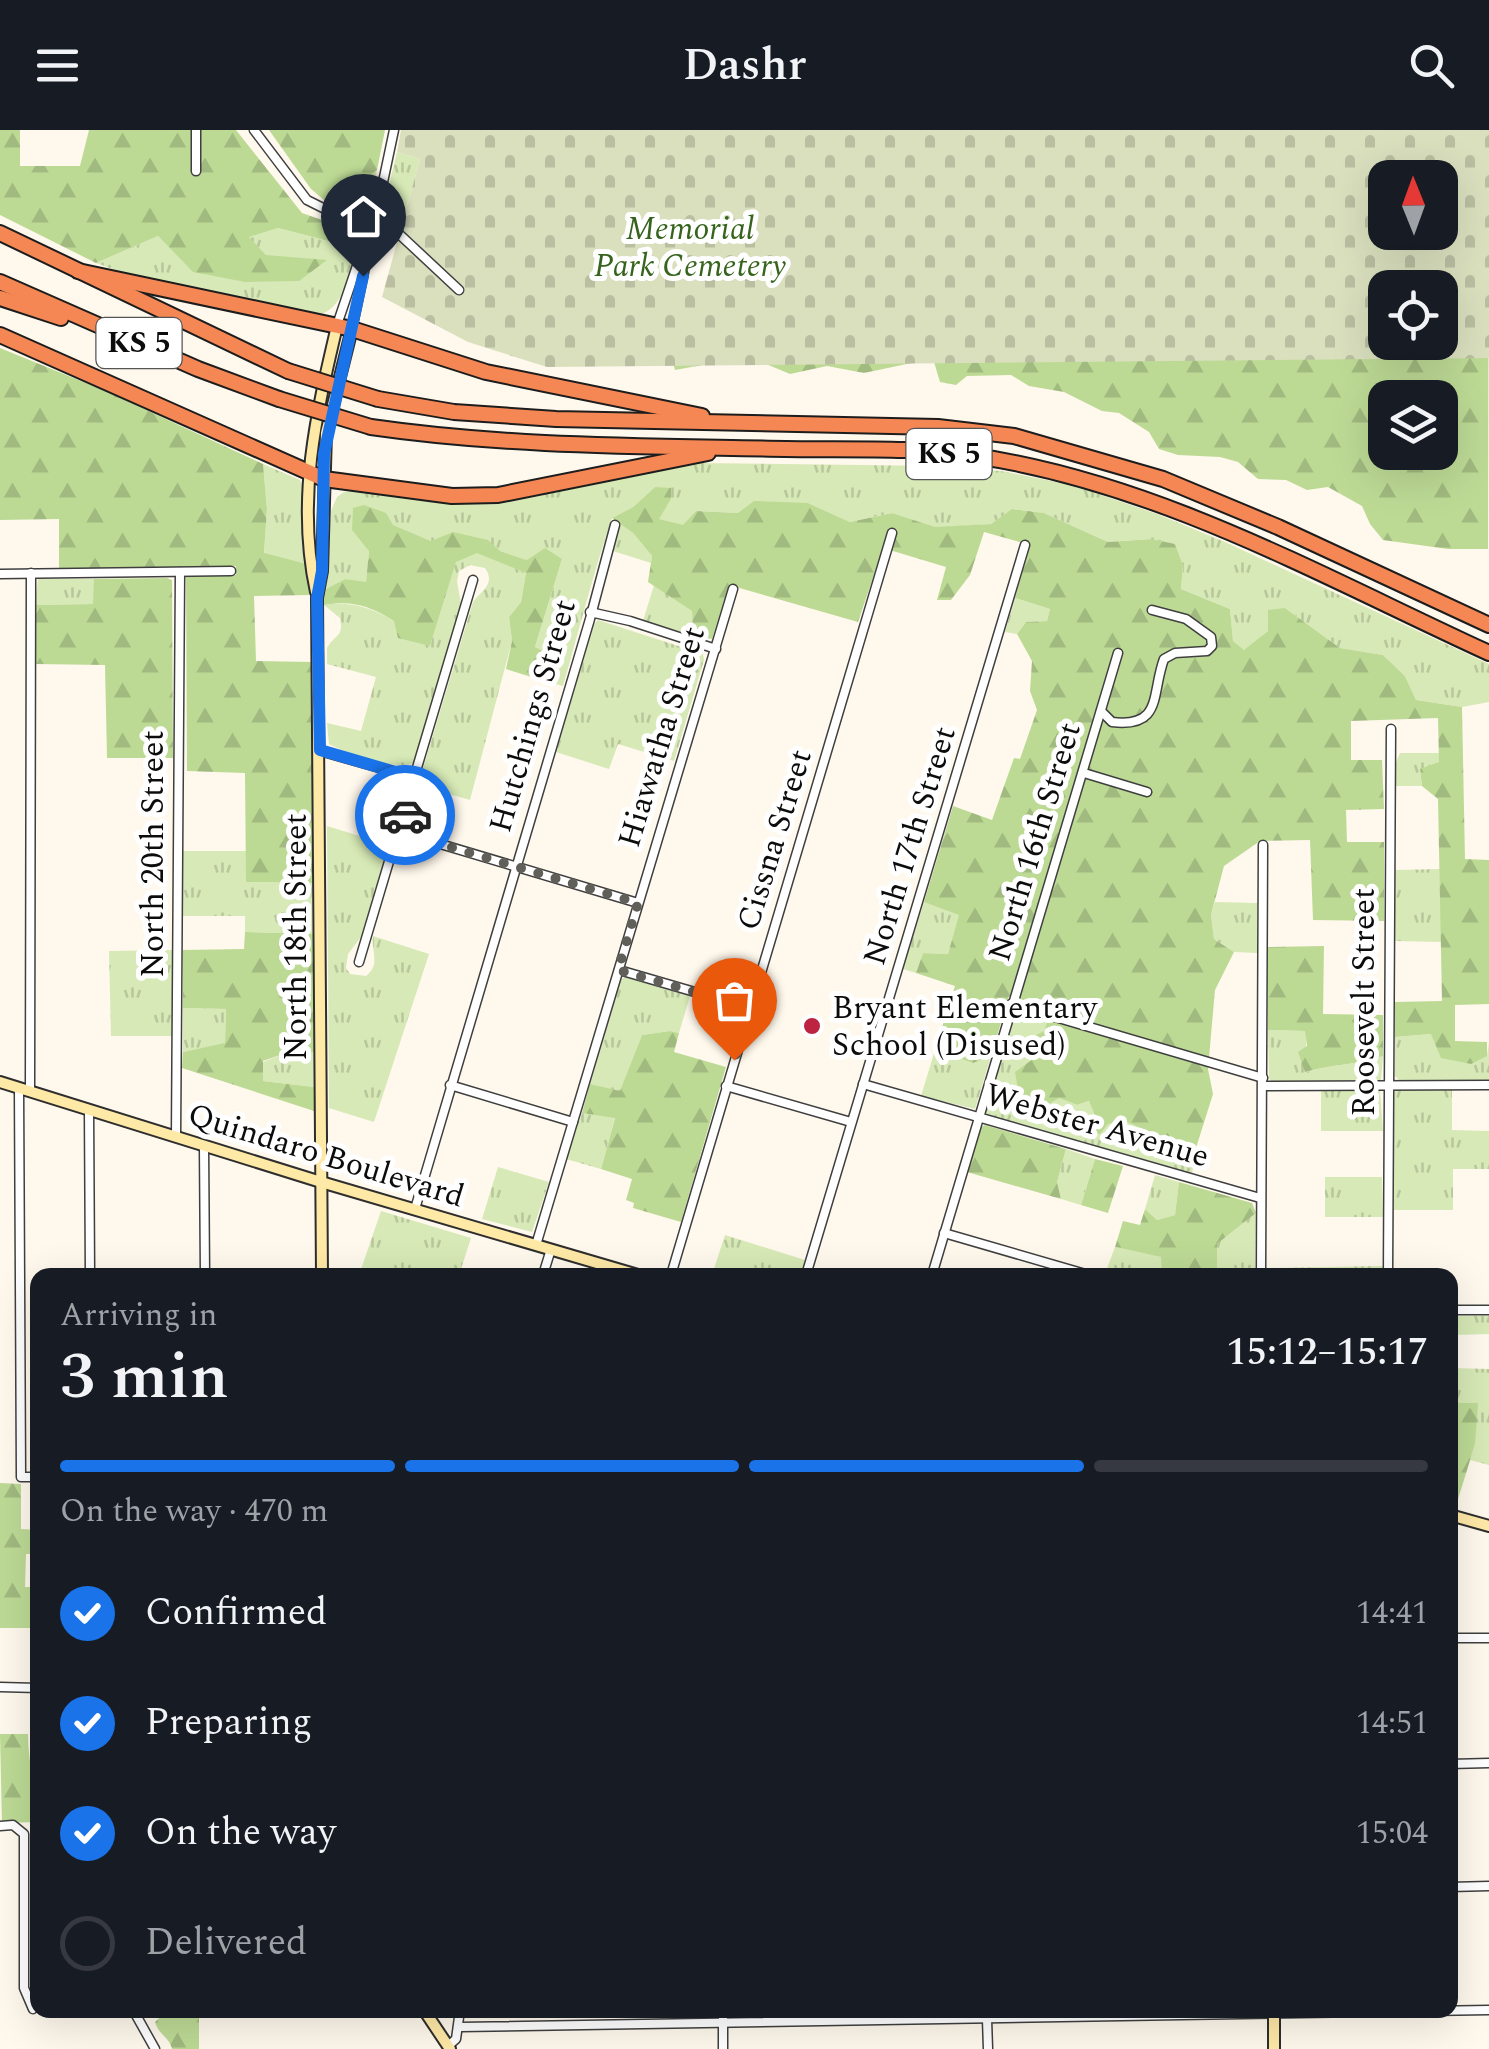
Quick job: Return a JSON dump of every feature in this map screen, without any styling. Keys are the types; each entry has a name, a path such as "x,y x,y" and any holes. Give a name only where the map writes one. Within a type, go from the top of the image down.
{"highway":[{"name":"KS 5","path":"0,233 288,372 378,399 454,412 539,418 938,427 1014,436 1163,479 1278,526 1489,625"},
{"path":"78,271 345,328 486,372 737,423"},
{"name":"KS 5","path":"0,282 279,399 371,427 436,437 536,444 910,451 973,456 1058,472 1195,518 1489,653"},
{"path":"0,298 134,341"},
{"path":"0,334 324,480 434,494 498,495 738,448"}],"main road":[{"name":"North 18th Street","path":"322,1268 320,750 317,598 311,569 309,474 311,438 345,328"},
{"name":"North 18th Street","path":"317,598 322,571 326,433 345,328"},
{"name":"Quindaro Boulevard","path":"0,1082 614,1268"},
{"path":"1458,1517 1489,1526"},
{"path":"429,2018 449,2047"},
{"path":"1274,2018 1274,2049"}],"street":[{"path":"196,130 196,171"},
{"path":"254,130 307,200 371,226 398,232 459,290"},
{"name":"North 18th Street","path":"345,328 394,130"},
{"name":"North 18th Street","path":"345,328 371,226"},
{"name":"Hutchings Street","path":"415,1210 615,525"},
{"name":"Cissna Street","path":"673,1268 892,534"},
{"name":"North 17th Street","path":"808,1268 1025,545"},
{"path":"0,574 231,570"},
{"name":"North 20th Street","path":"176,1137 180,572"},
{"path":"30,574 21,1477 30,1477"},
{"path":"359,962 473,580"},
{"name":"Hiawatha Street","path":"536,1245 733,589"},
{"path":"1101,711 1112,722 1142,720 1154,706 1164,660 1175,653 1207,651 1212,646 1212,636 1186,620 1152,610"},
{"path":"590,612 670,632 716,649"},
{"name":"North 16th Street","path":"934,1268 1118,653"},
{"name":"Roosevelt Street","path":"1388,1268 1391,729"},
{"path":"320,750 416,778"},
{"path":"1084,774 1147,792"},
{"path":"400,832 638,903"},
{"path":"1261,1268 1263,844"},
{"path":"618,970 750,1008"},
{"path":"1011,1004 1263,1082 1489,1085"},
{"path":"450,1084 573,1122"},
{"name":"Webster Avenue","path":"863,1084 1260,1198"},
{"path":"726,1086 851,1122"},
{"path":"89,1110 90,1268"},
{"path":"204,1146 205,1268"},
{"path":"944,1233 1065,1268"},
{"path":"545,1268 550,1249"},
{"path":"1458,1310 1489,1310"},
{"path":"1458,1638 1489,1638"},
{"path":"0,1688 30,1688"},
{"path":"1458,1764 1489,1763"},
{"path":"0,1826 13,1825 21,1830 24,1840 24,1988 30,2003"},
{"path":"1458,1887 1489,1886"},
{"path":"1458,2010 1489,2010"},
{"path":"138,2018 155,2049"},
{"path":"449,2047 456,2038 460,2018"},
{"path":"722,2018 722,2049"},
{"path":"460,2027 1036,2018"},
{"path":"988,2019 988,2049"}],"green space":[{"path":"0,130 20,130 20,166 80,166 89,130 236,130 302,213 348,229 343,245 278,228 249,237 266,255 327,260 299,281 245,282 193,272 158,236 96,263 0,215"},
{"path":"269,130 385,130 377,170 351,191 324,200 311,189"},
{"name":"Memorial Park Cemetery","path":"401,130 1489,130 1489,358 1458,358 1458,270 1368,270 1368,359 547,367 468,342 382,297 420,159 397,152"},
{"path":"1357,130 1489,130 1488,549 1448,549 1383,540 1362,506 1328,487 1307,490 1286,480 1258,479 1238,462 1159,449 1149,432 1119,413 1102,411 1064,392 1029,386 1011,375 967,376 956,385 940,382 934,362 921,361 864,373 827,366 790,374 766,364 708,364 675,370 673,362"},
{"path":"397,152 420,159 401,228 384,221 382,214"},
{"path":"377,170 367,212 359,215 324,200 351,191"},
{"path":"278,228 342,245 348,229 358,235 346,284 337,302 322,314 123,273 96,263 158,236 194,272 266,255 248,237"},
{"path":"0,348 103,390 263,464 267,509 264,553 307,564 310,595 254,596 256,661 312,662 312,883 246,882 245,773 187,771 186,575 236,575 236,566 59,569 59,519 0,520"},
{"path":"695,463 938,466 1001,471 1072,485 1225,542 1489,664 1489,702 1462,707 1416,700 1405,676 1383,655 1340,648 1285,608 1268,631 1245,651 1233,642 1230,609 1181,589 1183,566 1151,539 1108,542 1044,513 1013,509 991,524 935,528 892,513 850,522 808,503 738,513 696,511 683,526 658,519 671,499 655,487 633,507 612,518 563,686 541,680 550,655 535,647 562,559 527,560 500,551 431,541 392,525 369,551 366,583 345,579 324,590 331,511 344,492 362,490 428,500"},
{"path":"263,464 300,480 304,489 307,564 264,554 267,509"},
{"path":"655,487 671,488 671,499 659,519 683,525 696,511 738,513 754,501 808,503 850,522 892,513 935,527 991,524 1012,509 1044,513 1108,542 1151,539 1175,544 1183,566 1181,589 1230,609 1233,641 1244,650 1268,631 1268,610 1285,608 1340,648 1383,655 1405,676 1416,700 1462,707 1465,859 1489,860 1489,1004 1455,1005 1455,1041 1487,1042 1487,1056 1471,1064 1441,1058 1431,1034 1395,1037 1395,1002 1442,1001 1438,799 1422,786 1420,769 1439,762 1438,718 1351,721 1351,760 1382,760 1384,809 1346,810 1347,842 1384,842 1384,921 1313,920 1310,840 1260,841 1224,866 1211,915 1214,939 1234,952 1215,990 1208,1069 1213,1094 1195,1151 1124,1121 1108,1124 1100,1134 1091,1133 1094,1113 1089,1101 1077,1105 1059,1098 1042,1108 1020,1100 1015,1072 1036,1057 1031,1038 1044,1031 1052,1009 1009,996 991,1056 973,1063 935,1050 955,986 916,973 923,953 948,954 959,915 924,902 953,806 992,820 1014,758 1020,759 1037,710 1030,691 1032,661 1017,634 1026,622 1047,621 1050,609 1015,598 1030,545 984,532 970,575 951,600 937,600 946,567 883,548 858,622 729,585 712,639 693,635 692,611 648,582 652,556 633,533 612,518 633,507"},
{"path":"364,505 386,513 393,525 431,541 453,532 488,540 500,551 527,560 545,548 562,559 535,647 551,655 541,680 506,669 512,641 509,617 521,602 526,573 477,553 456,562 430,646 398,638 394,621 369,608 343,603 324,605 324,590 345,579 366,582 369,551 352,530 353,508"},
{"path":"621,524 652,556 651,563 613,551"},
{"path":"477,552 526,573 521,602 509,617 512,641 470,800 418,785 473,602 488,583 485,568 470,565 459,571 461,604 413,763 405,765 371,760 329,744 327,723 361,731 376,677 327,664 327,648 340,633 341,624 340,618 324,605 354,605 381,614 430,646 456,561"},
{"path":"38,579 94,579 94,604 35,605"},
{"path":"94,579 172,580 173,758 107,758 105,665 35,664 35,605 93,604"},
{"path":"654,585 692,611 693,635 643,621"},
{"path":"1015,598 1050,609 1047,621 1026,622 1017,634 1005,632"},
{"path":"598,620 703,654 674,761 618,744 609,769 556,752"},
{"path":"1400,753 1439,753 1440,762 1420,770 1422,786 1395,786"},
{"path":"327,826 389,845 364,933 348,954 346,968 350,974 366,976 371,972 373,936 429,954 374,1122 329,1108"},
{"path":"183,851 246,851 247,882 312,883 313,934 245,932 245,916 183,916"},
{"path":"1442,869 1443,942 1395,941 1395,870"},
{"path":"924,902 960,914 948,954 923,953 916,973 903,969"},
{"path":"1215,902 1257,903 1257,953 1234,952 1214,939 1211,915"},
{"path":"245,932 313,934 314,1052 283,1054 263,1061 263,1081 314,1087 314,1111 182,1068 183,1052 225,1043 226,1009 183,1008 183,950 244,949"},
{"path":"1324,946 1323,1014 1383,1015 1383,1056 1305,1072 1298,1052 1307,1046 1305,1031 1268,1030 1267,947"},
{"path":"174,950 173,1036 111,1036 109,951"},
{"path":"621,979 690,996 679,1033 642,1035 620,1092 590,1084"},
{"path":"183,1008 226,1009 225,1044 183,1052"},
{"path":"1014,1013 1048,1021 1044,1031 1059,1098 1077,1105 1090,1101 1094,1113 1108,1124 1124,1121 1195,1151 1192,1175 985,1114"},
{"path":"1268,1030 1306,1031 1306,1072 1383,1056 1381,1080 1272,1082"},
{"path":"679,1033 674,1052 726,1067 681,1222 633,1208 634,1203 626,1200 632,1179 601,1169 615,1118 582,1113 590,1084 620,1091 642,1035"},
{"path":"1432,1034 1487,1056 1489,1042 1489,1080 1399,1080 1395,1076 1395,1037"},
{"path":"935,1050 973,1063 991,1056 975,1109 921,1096"},
{"path":"314,1052 314,1087 263,1081 263,1062 283,1054"},
{"path":"1452,1089 1452,1130 1489,1131 1489,1169 1453,1169 1453,1210 1393,1210 1393,1094 1396,1090"},
{"path":"1321,1091 1380,1091 1383,1131 1321,1131"},
{"path":"582,1113 615,1117 601,1169 566,1159"},
{"path":"985,1125 1066,1149 1057,1182 1061,1199 967,1172 980,1128"},
{"path":"1066,1149 1095,1159 1081,1205 1061,1199 1057,1182"},
{"path":"1095,1159 1123,1166 1108,1213 1081,1205"},
{"path":"498,1167 549,1182 532,1232 482,1219"},
{"path":"1155,1175 1179,1182 1175,1215 1157,1220 1145,1209"},
{"path":"1325,1177 1382,1177 1383,1217 1325,1217"},
{"path":"1179,1182 1252,1203 1256,1213 1217,1244 1217,1268 1162,1268 1161,1257 1115,1247 1123,1221 1140,1225 1145,1209 1157,1220 1175,1215"},
{"path":"381,1211 471,1238 461,1268 361,1268"},
{"path":"1256,1213 1255,1268 1217,1268 1217,1244"},
{"path":"725,1235 805,1260 803,1268 714,1268"},
{"path":"1115,1247 1162,1257 1162,1268 1107,1268"},
{"path":"1383,1266 1383,1268 1267,1268"},
{"path":"1458,1316 1489,1316 1489,1334 1458,1335"},
{"path":"1458,1368 1489,1369 1489,1465 1470,1460 1475,1444 1458,1414"},
{"path":"1458,1403 1478,1403 1475,1444 1458,1499"},
{"path":"0,1483 21,1484 21,1529 30,1530 25,1587 30,1587 30,1628 0,1628"},
{"path":"0,1734 28,1734 30,1822 2,1823"},
{"path":"159,2018 199,2018 199,2049 172,2049 155,2022"}],"way so far":[{"path":"405,815 400,832 638,903 618,970 750,1008 734,1060"}],"place":[{"name":"Bryant Elementary School (Disused)","path":"812,1026"}],"route":[{"path":"363,276 324,454 322,571 317,598 320,750 416,778 405,815"}]}
